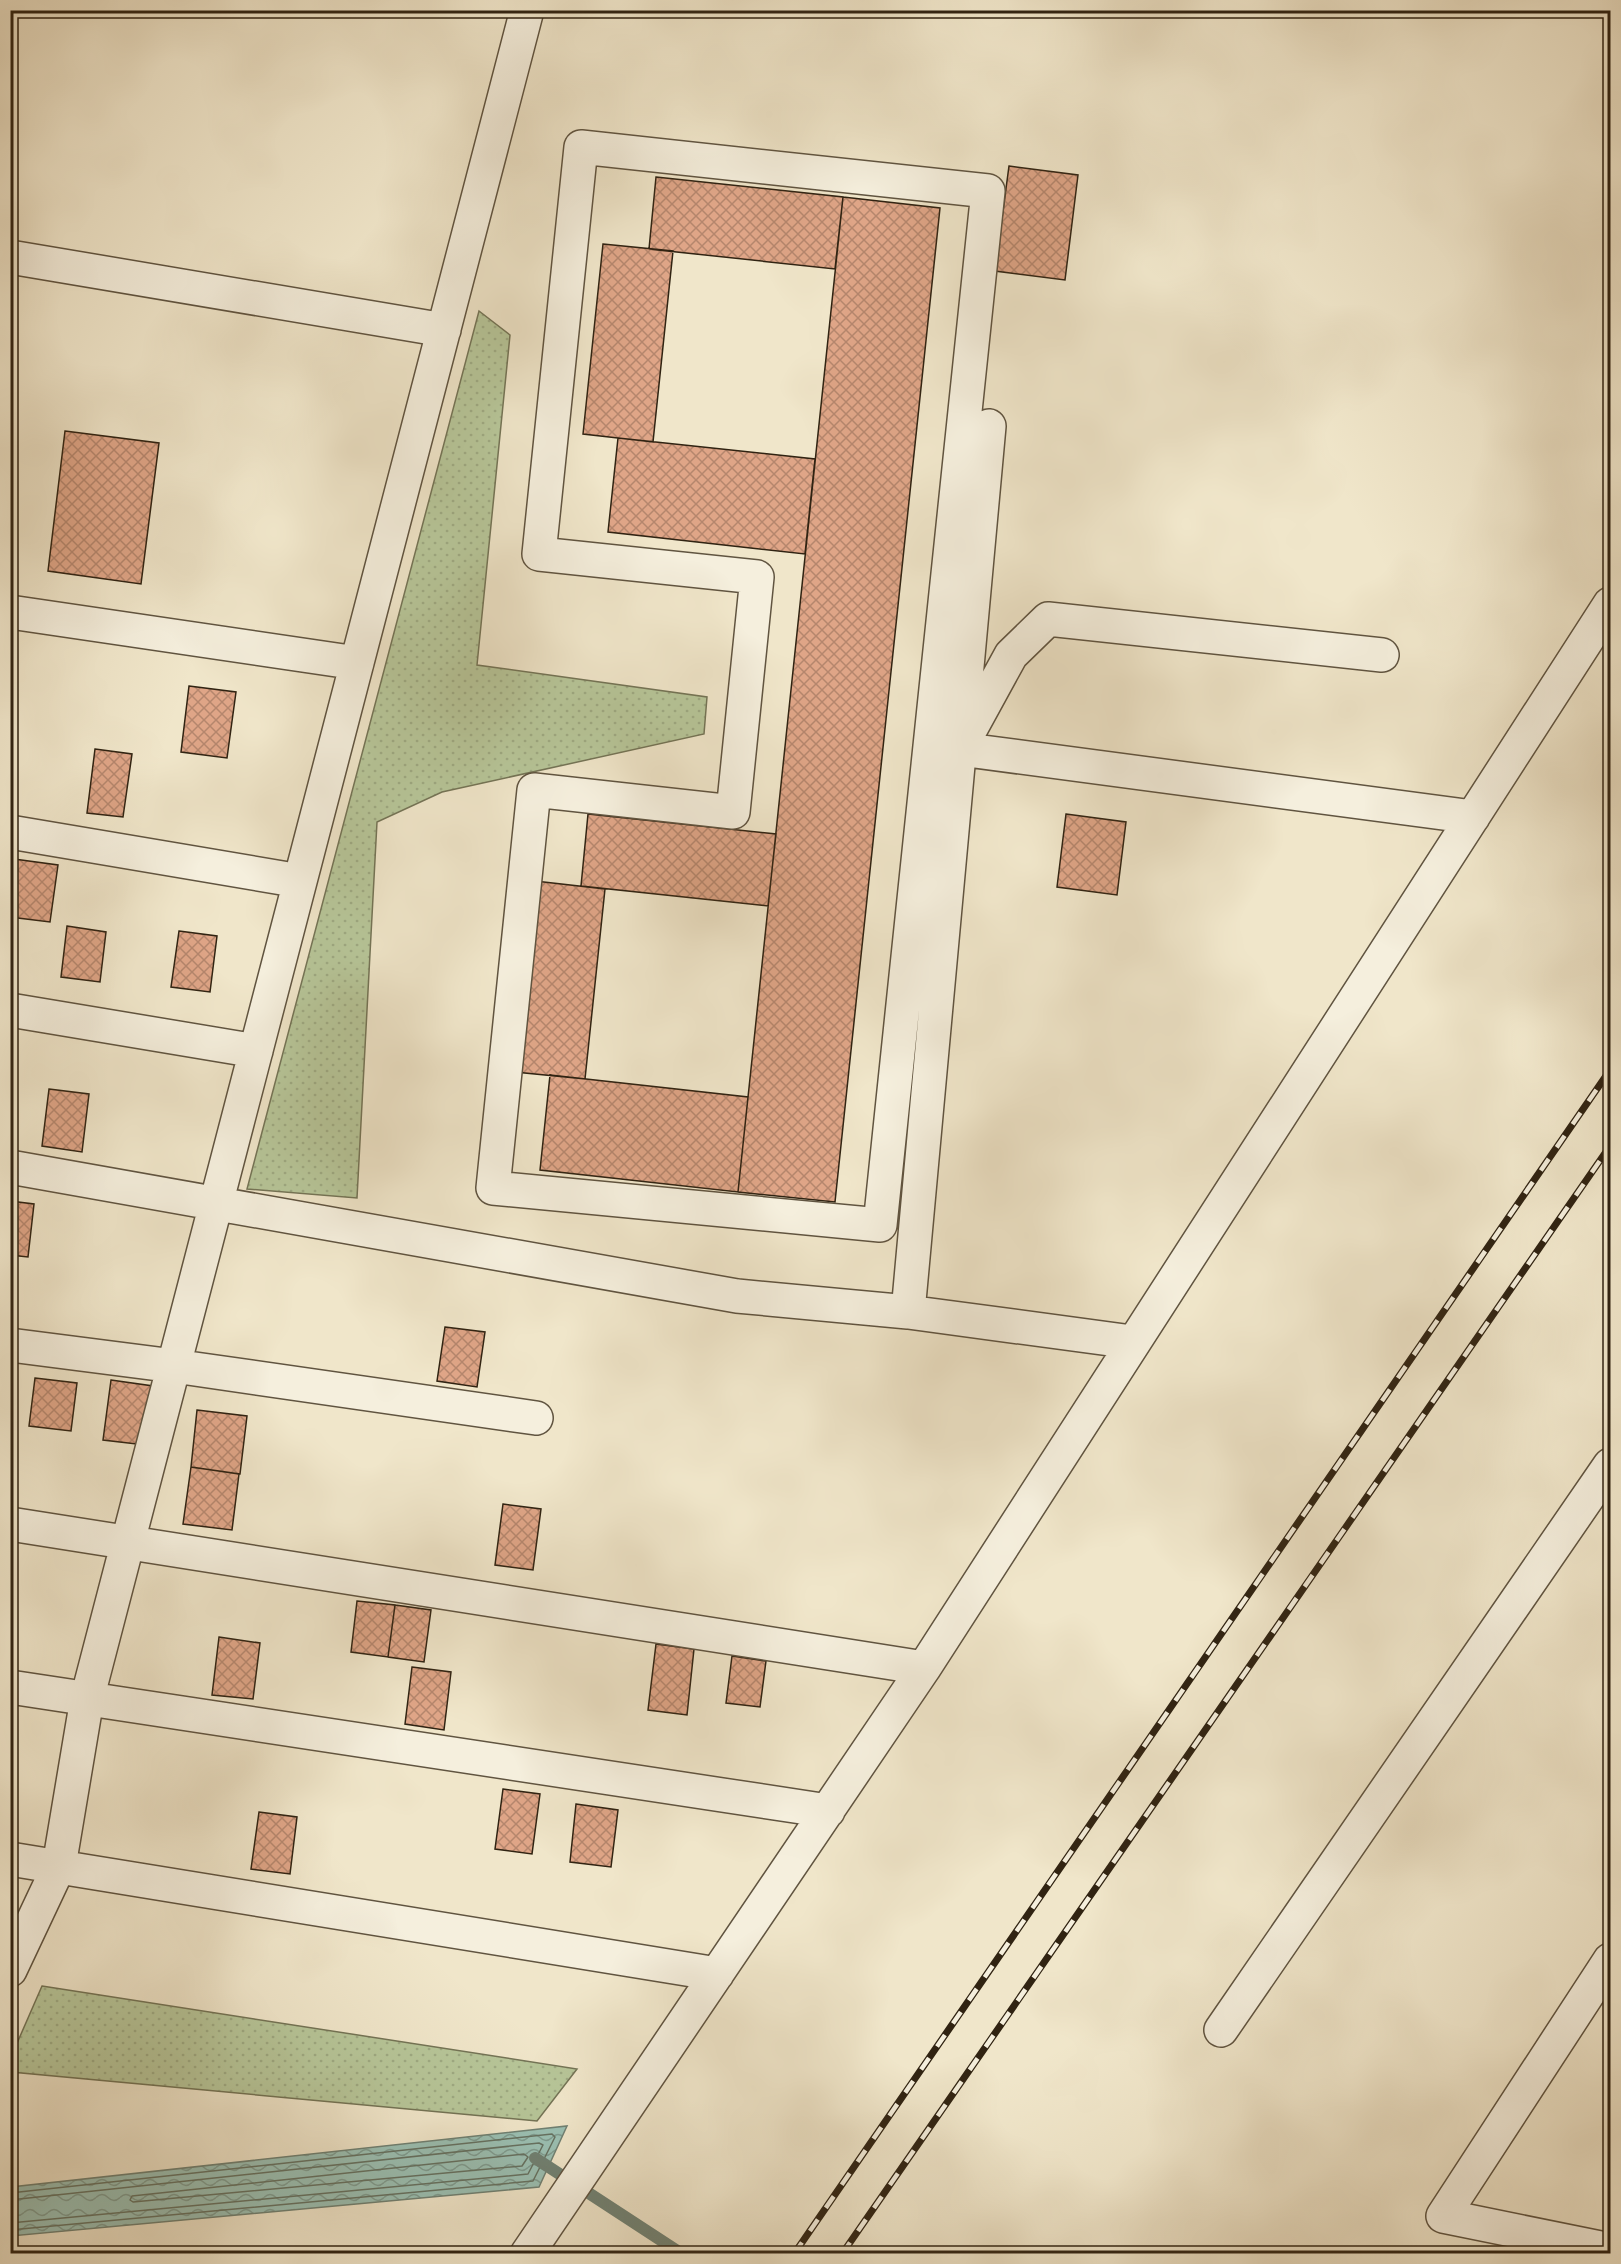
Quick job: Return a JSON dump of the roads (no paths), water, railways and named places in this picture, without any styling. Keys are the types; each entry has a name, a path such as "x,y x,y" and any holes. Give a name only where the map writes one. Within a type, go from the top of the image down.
{"street":[{"path":"10,1970 58,1866 87,1699 527,10"},
{"path":"908,1312 945,747 988,191 581,147 539,554 757,577 733,812 534,790 493,1188 880,1225 945,747 989,426"},
{"path":"10,258 444,330"},
{"path":"527,2253 924,1668 1132,1342 1611,604"},
{"path":"10,612 357,663"},
{"path":"945,747 1011,655 1048,619 1382,655"},
{"path":"945,747 1473,817"},
{"path":"10,832 300,881"},
{"path":"10,1011 255,1051"},
{"path":"10,1167 737,1296 908,1312 1132,1342"},
{"path":"10,1346 174,1366 536,1418"},
{"path":"1221,2030 1611,1465"},
{"path":"10,1524 924,1668"},
{"path":"10,1688 828,1811"},
{"path":"10,1859 717,1974"},
{"path":"1611,1960 1443,2216 1611,2250"}],"water":[{"path":"567,2126 539,2187 11,2236 11,2187"}],"waterway":[{"path":"535,2158 682,2254"}],"railway":[{"path":"794,2254 1610,1070"},
{"path":"842,2254 1610,1146"}]}
